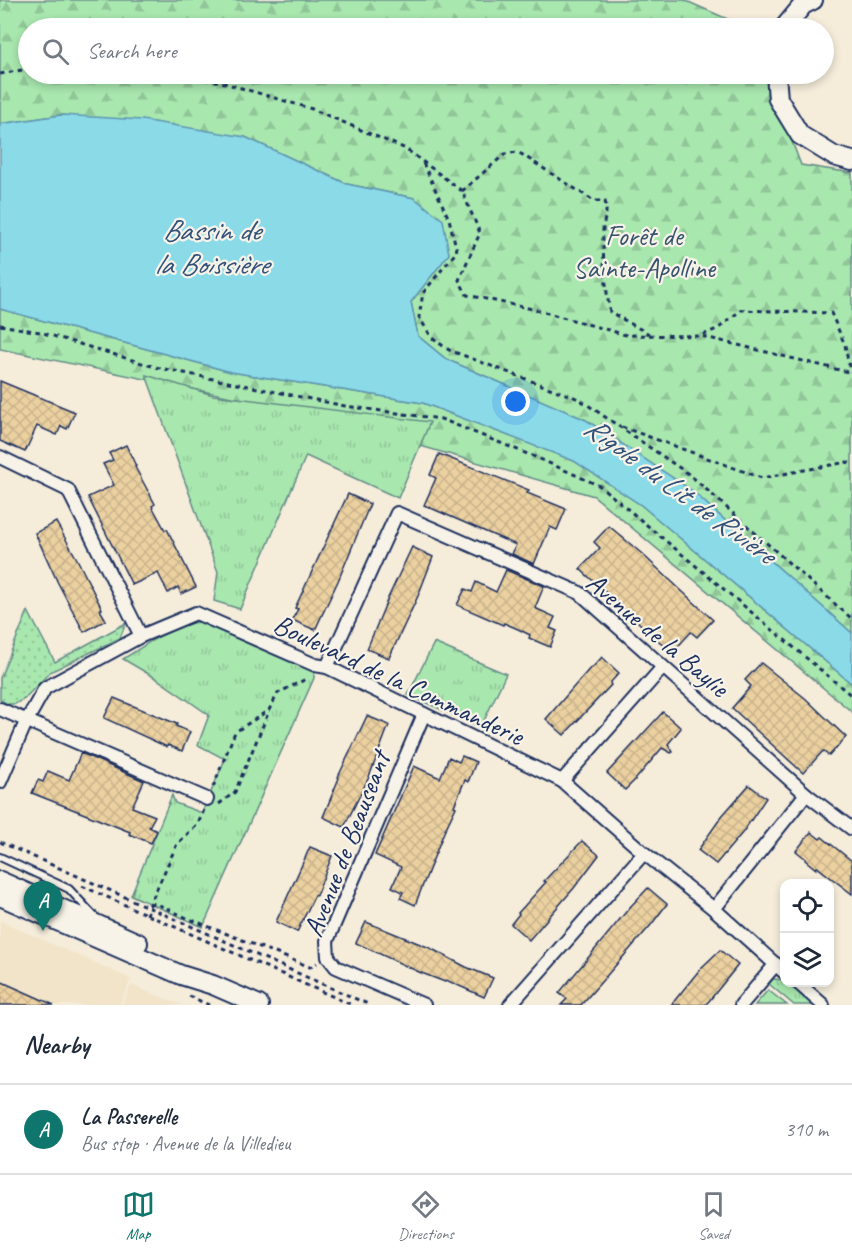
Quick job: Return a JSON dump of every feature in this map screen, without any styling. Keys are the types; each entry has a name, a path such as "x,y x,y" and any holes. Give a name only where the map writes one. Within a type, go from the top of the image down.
{"street":[{"path":"792,18 803,5 813,0"},
{"path":"777,84 778,99 800,135 834,156 852,161"},
{"path":"0,458 68,489 141,636"},
{"name":"Avenue de la Baylie","path":"321,666 397,513 580,593 806,794 852,829"},
{"name":"Boulevard de la Commanderie","path":"0,782 26,722 45,688 141,636 196,613 321,666 562,781 644,853 714,909 780,968"},
{"path":"562,781 663,667"},
{"path":"0,710 210,806"},
{"name":"Avenue de Beauseant","path":"424,714 327,941 328,957 336,967 424,1005"},
{"path":"714,909 806,794"},
{"path":"510,1005 644,853"},
{"path":"0,881 103,926 185,966 213,985"},
{"path":"0,896 181,975 213,985 259,1005"},
{"path":"741,1005 780,968"},
{"path":"803,987 823,1005"}],"lane":[{"path":"0,857 69,889 103,926"}],"path":[{"path":"0,74 18,71"},
{"path":"228,84 312,109 406,149 462,191 480,233 459,280 467,295 537,310 626,335 701,336 851,373 845,345 831,313 741,310 719,328 701,336"},
{"path":"462,191 505,154 518,152 594,201 605,201 608,214 603,229 610,312 652,335"},
{"path":"422,161 449,219 457,251 423,293 419,317 432,338 449,350 579,399 690,475 852,619"},
{"path":"0,325 40,332 155,367 345,406 441,419 540,459 600,486 852,696"},
{"path":"617,425 762,478 847,462 852,464"},
{"path":"201,817 210,806 235,792 278,693 312,675 321,666"},
{"path":"147,915 177,844 198,824 210,806 235,732 269,710"},
{"path":"0,842 150,906 370,1005"},
{"path":"74,882 352,1005"},
{"path":"150,906 154,903 310,967 328,957"}],"shaded area":[{"path":"0,921 131,979 120,1005 0,1005"},
{"path":"131,985 182,1005 122,1005"}],"green space":[{"name":"Forêt de Sainte-Apolline","path":"0,0 684,0 725,18 18,18 18,84 770,84 801,165 852,173 852,633 691,490 586,420 446,359 418,336 411,302 449,253 414,198 347,184 245,137 61,115 0,124"},
{"path":"0,309 231,372 423,403 575,461 641,505 852,684 852,712 594,496 299,411 0,349"},
{"path":"146,375 213,395 430,422 398,498 306,456 240,609 214,601 218,572"},
{"path":"28,611 55,662 126,623 120,638 50,672 24,699 15,704 8,704 0,700 0,678"},
{"path":"201,622 214,625 314,671 314,678 203,927 131,895 172,795 175,803 202,813 225,759 198,745 209,715 123,659 171,630"},
{"path":"434,643 506,674 481,727 408,695"},
{"path":"773,979 780,980 780,987 794,987 814,1005 794,1005 769,984"},
{"path":"768,990 787,1005 755,1005"}],"water":[{"name":"Bassin de la Boissière","path":"61,115 142,120 245,137 347,184 414,198 443,220 449,254 411,302 418,336 446,359 586,420 691,490 852,633 852,684 641,505 574,461 423,403 231,372 0,309 0,124"}],"building":[{"path":"0,381 75,412 67,429 61,426 57,435 37,426 25,452 0,441"},
{"path":"126,445 155,504 152,506 165,530 167,529 196,587 181,594 178,587 168,593 158,573 132,585 88,497 114,485 103,464 113,460 109,453"},
{"path":"439,454 529,490 527,493 566,509 557,530 550,527 534,564 512,554 516,545 424,505 436,478 430,475"},
{"path":"348,494 370,504 315,630 292,620 298,609 295,608"},
{"path":"56,522 77,559 106,620 84,632 35,533"},
{"path":"609,526 713,620 697,637 691,632 672,653 580,569 600,548 594,542"},
{"path":"412,547 433,557 418,596 389,658 367,649"},
{"path":"506,570 544,586 535,608 555,617 550,628 557,631 550,647 529,638 530,635 518,629 457,605 465,589 472,592 476,582 496,592"},
{"path":"602,657 619,673 610,683 611,685 564,735 546,719"},
{"path":"761,663 805,698 846,737 829,756 823,751 803,773 732,708 751,686 745,680"},
{"path":"114,698 177,724 176,726 190,732 182,751 168,745 167,747 104,718"},
{"path":"663,712 681,728 668,744 673,752 662,748 625,790 607,773"},
{"path":"367,716 389,725 369,777 344,827 323,817 338,777"},
{"path":"81,753 144,781 132,807 155,816 149,827 157,831 151,843 129,834 130,832 32,793 38,780 43,782 48,771 69,780"},
{"path":"462,756 476,762 468,782 465,780 415,905 400,898 403,892 392,887 401,867 375,855 414,766 440,778 449,757 459,762"},
{"path":"749,785 766,798 743,832 716,864 698,850 722,816"},
{"path":"811,832 820,839 822,837 852,861 852,894 817,867 816,869 796,851"},
{"path":"582,841 599,855 529,940 511,924 546,882 544,881"},
{"path":"310,847 332,856 316,896 297,932 276,922"},
{"path":"648,888 667,904 581,1005 561,1005 567,999 559,993"},
{"path":"366,922 430,948 493,978 484,997 446,980 445,982 419,972 356,943"},
{"path":"720,950 738,965 709,1001 705,1005 671,1005 701,968"},
{"path":"0,981 54,1005 0,1005"}],"place":[{"name":"La Passerelle","path":"43,931"}],"water label":[{"name":"Rigole du Lit de Rivière","path":"680,490"}]}
